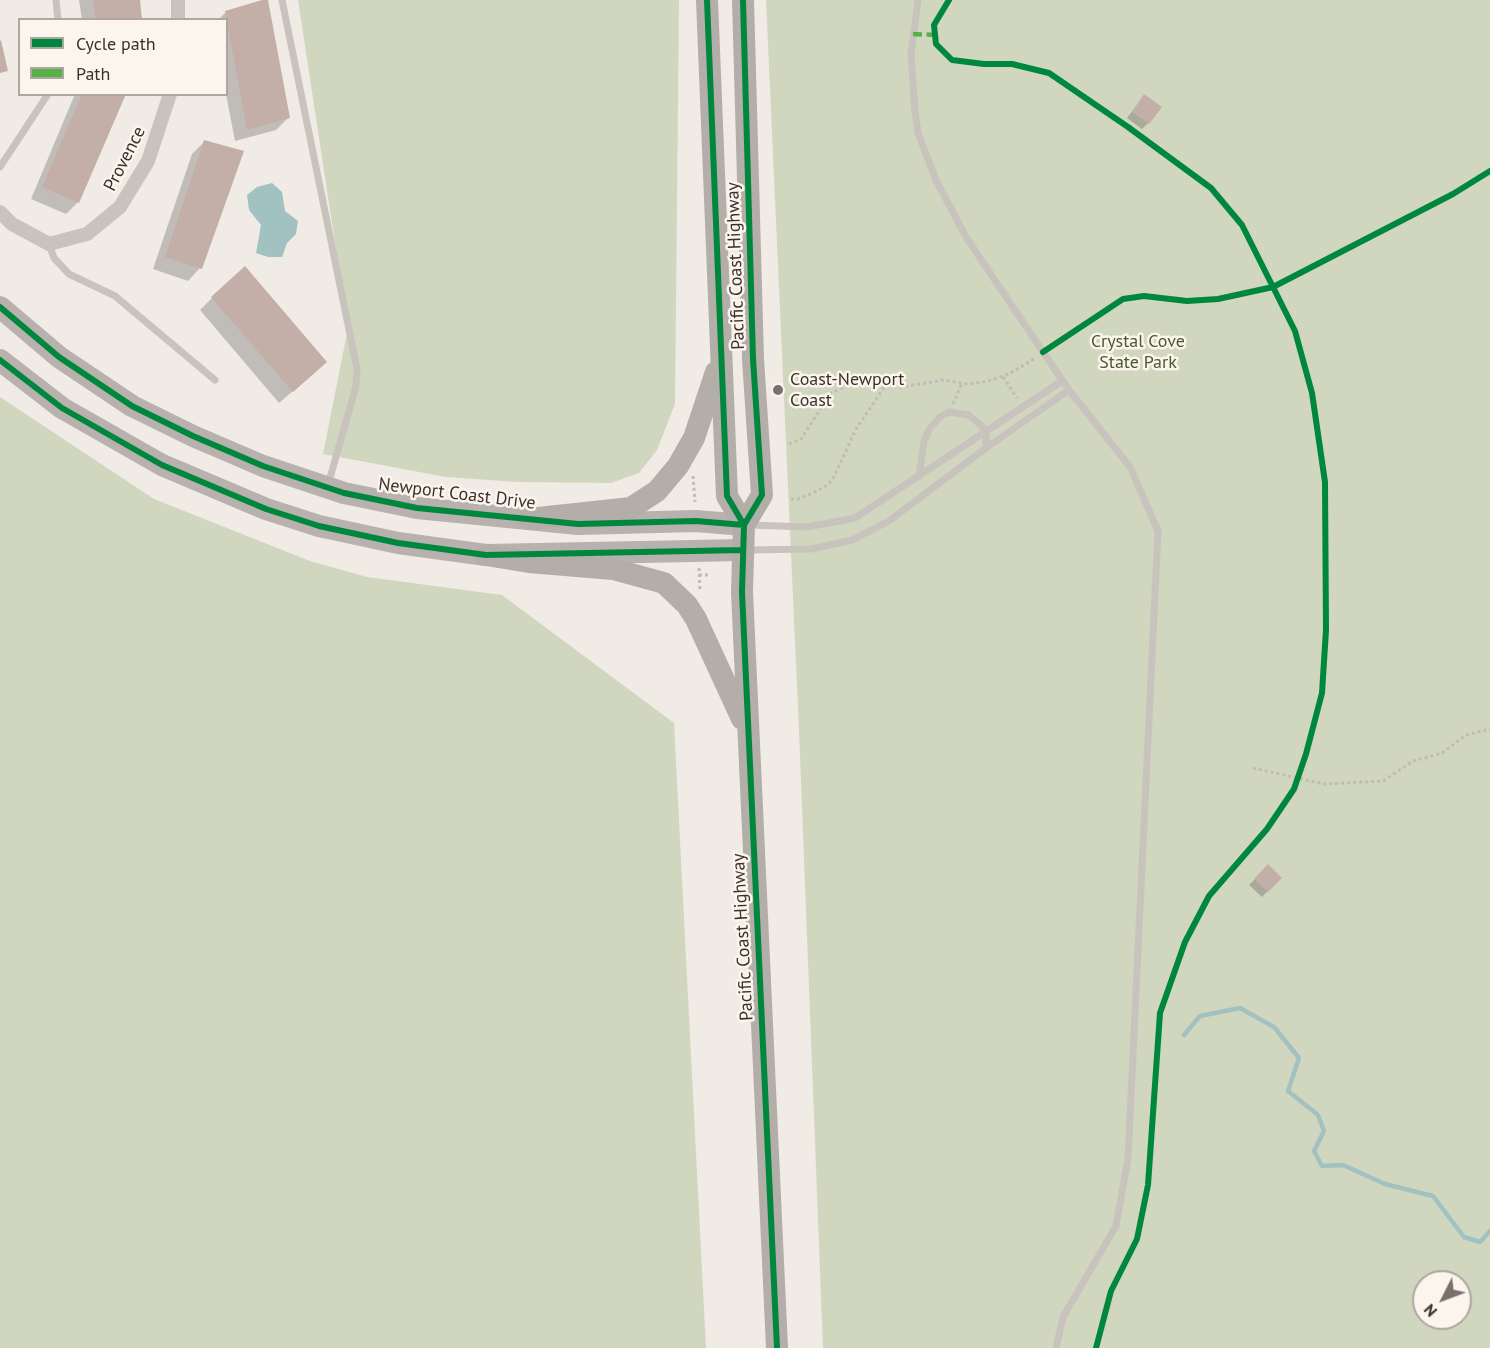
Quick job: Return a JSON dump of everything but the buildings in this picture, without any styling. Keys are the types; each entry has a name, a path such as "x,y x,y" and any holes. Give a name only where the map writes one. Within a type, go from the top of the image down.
{"highway":[{"name":"Pacific Coast Highway","path":"706,0 727,496 744,525"},
{"name":"Pacific Coast Highway","path":"743,0 753,359 762,495 744,525 747,728 777,1348"},
{"path":"529,519 631,508 657,491 678,466 694,438 721,356"},
{"path":"486,555 529,562 613,568 664,583 687,605 696,619 747,728"}],"main road":[{"name":"Newport Coast Drive","path":"0,307 60,357 132,406 253,462 327,488 417,508 578,524 696,521 744,525"},
{"path":"0,360 62,408 162,465 266,508 319,526 398,543 486,555 743,550"}],"street":[{"path":"178,0 178,18"},
{"name":"Provence","path":"49,244 87,234 120,207 148,161 169,96"},
{"path":"0,212 12,224 49,244"}],"lane":[{"path":"56,0 58,18"},
{"path":"282,0 357,369 348,416 327,488"},
{"path":"918,0 911,54 918,133 936,180 966,237 1042,352 1130,467 1158,531 1128,1159 1116,1226 1063,1317 1056,1348"},
{"path":"0,167 47,96"},
{"path":"49,244 54,258 69,274 115,296 215,380"},
{"path":"744,525 807,527 855,518 1022,405 1062,381"},
{"path":"743,550 811,549 852,540 889,521 986,448 1069,390"},
{"path":"919,476 924,441 930,428 940,417 952,412 969,415 986,430 986,448"}],"path":[{"path":"789,444 801,439 831,393 846,386 915,386 944,380 962,383 988,381 1003,377 1042,352"},
{"path":"1003,377 1022,405"},
{"path":"952,412 953,402 962,383"},
{"path":"791,499 798,499 820,490 833,479 856,429 885,386"},
{"path":"691,475 693,476 695,507"},
{"path":"699,564 700,596"},
{"path":"699,575 708,575"},
{"path":"1253,768 1297,780 1324,784 1383,781 1413,761 1442,753 1466,735 1490,729"},
{"path":"1294,789 1300,771"}],"green space":[{"path":"298,0 679,0 675,404 657,450 639,473 611,483 518,482 446,477 323,454 348,328"},
{"name":"Crystal Cove State Park","path":"766,0 1490,0 1490,1348 823,1348 799,730"},
{"path":"0,397 154,499 310,561 367,577 502,595 674,723 706,1348 0,1348"}],"water":[{"path":"272,183 282,192 285,211 298,221 296,234 287,243 282,257 268,257 256,253 261,225 249,210 247,195 257,187"}],"waterway":[{"path":"1184,1035 1200,1016 1240,1008 1274,1027 1299,1058 1288,1091 1318,1115 1324,1131 1314,1151 1322,1166 1343,1165 1385,1184 1433,1196 1464,1237 1480,1242 1490,1231"}],"marked path":[{"path":"913,34 935,35"}],"cycle path":[{"path":"707,0 727,496 744,525"},
{"path":"743,0 753,359 762,495 744,525 742,592 777,1348"},
{"path":"949,0 934,25 936,44 952,60 984,64 1012,64 1049,73 1211,188 1242,225 1295,331 1312,393 1325,482 1326,630 1322,693 1306,754 1294,789 1267,829 1209,896 1185,942 1160,1013 1148,1185 1137,1239 1111,1291 1096,1348"},
{"path":"1043,352 1123,299 1144,296 1187,301 1218,299 1273,287 1453,194 1490,171"},
{"path":"0,307 59,357 132,406 193,436 263,466 344,493 417,508 578,524 696,521 744,525"},
{"path":"0,360 62,408 162,465 266,509 319,526 398,543 486,555 743,550"}],"place":[{"name":"Coast-Newport Coast","path":"778,390"}]}
